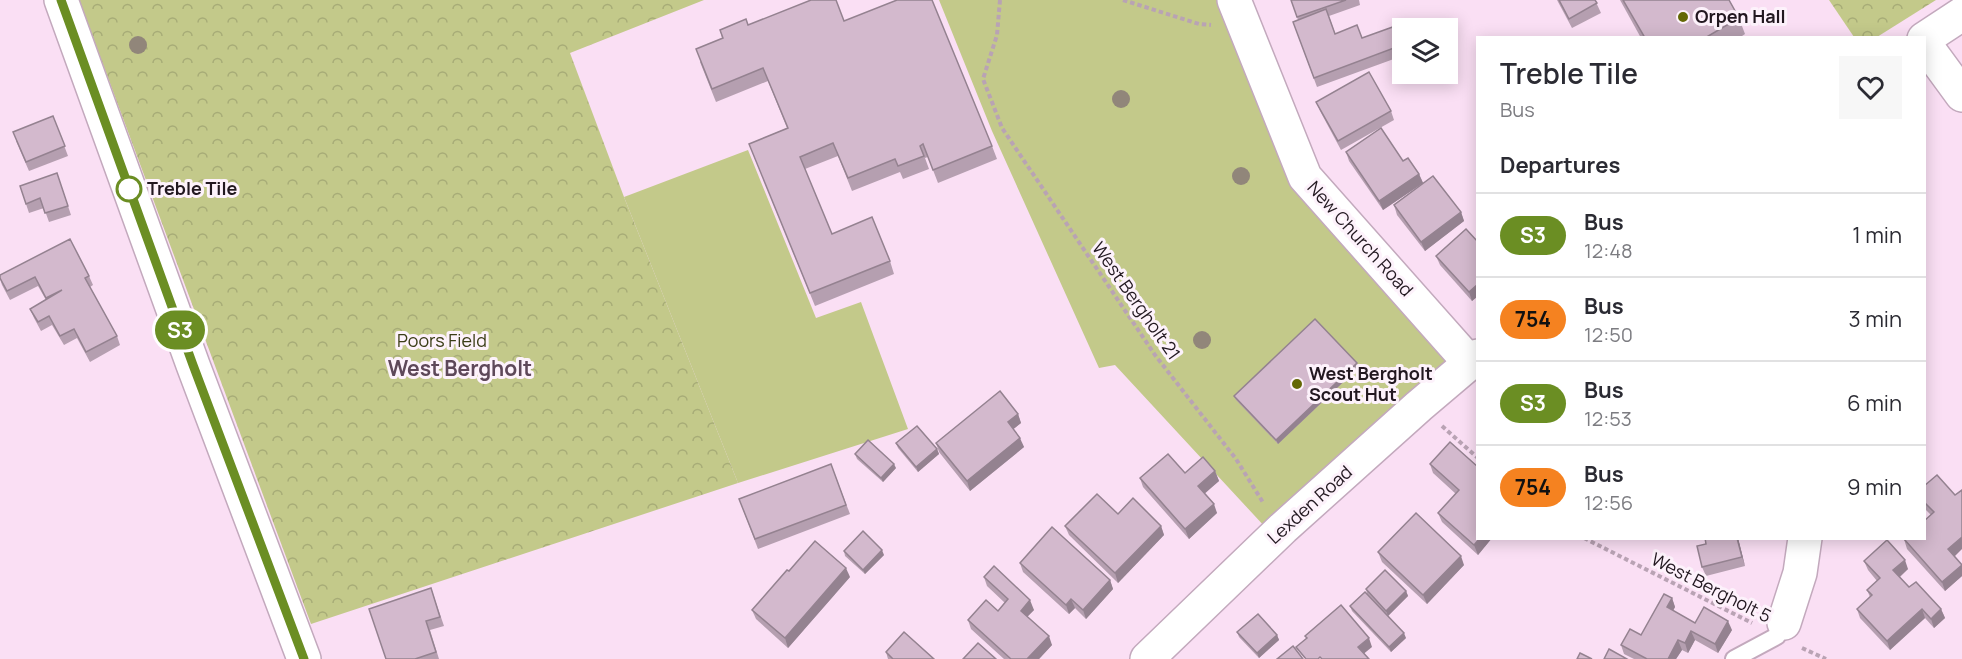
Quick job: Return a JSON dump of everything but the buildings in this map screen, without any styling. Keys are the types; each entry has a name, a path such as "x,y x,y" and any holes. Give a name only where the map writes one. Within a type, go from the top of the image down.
{"street":[{"path":"61,0 193,365 304,659"},
{"path":"1926,40 1962,14"},
{"name":"New Church Road","path":"1239,15 1305,177 1474,360"},
{"path":"1926,44 1962,95"},
{"name":"Lexden Road","path":"1147,659 1283,528 1474,360"},
{"path":"1780,629 1800,573 1805,540"}],"lane":[{"path":"1734,659 1780,629"}],"path":[{"name":"West Bergholt 21","path":"1000,0 997,35 983,79 1002,128 1155,355 1236,459 1268,510 1283,528"},
{"path":"1123,0 1199,24 1239,15"},
{"path":"1419,406 1476,456"},
{"name":"West Bergholt 5","path":"1588,540 1780,629 1826,659"}],"green space":[{"name":"Poors Field","path":"79,0 704,0 570,53 624,197 738,483 311,624"},
{"path":"939,0 1223,0 1300,196 1461,358 1266,528 1115,365 1099,368 992,131"},
{"path":"1829,0 1936,0 1879,36 1853,36"},
{"path":"748,150 816,318 861,302 908,429 738,483 624,197"}],"bus line":[{"name":"S3","path":"61,0 193,365 304,659"}],"place":[{"name":"Orpen Hall","path":"1683,17"},
{"name":"Treble Tile","path":"129,189"},
{"name":"West Bergholt Scout Hut","path":"1297,384"}],"district":[{"name":"West Bergholt","path":"460,369"}]}
